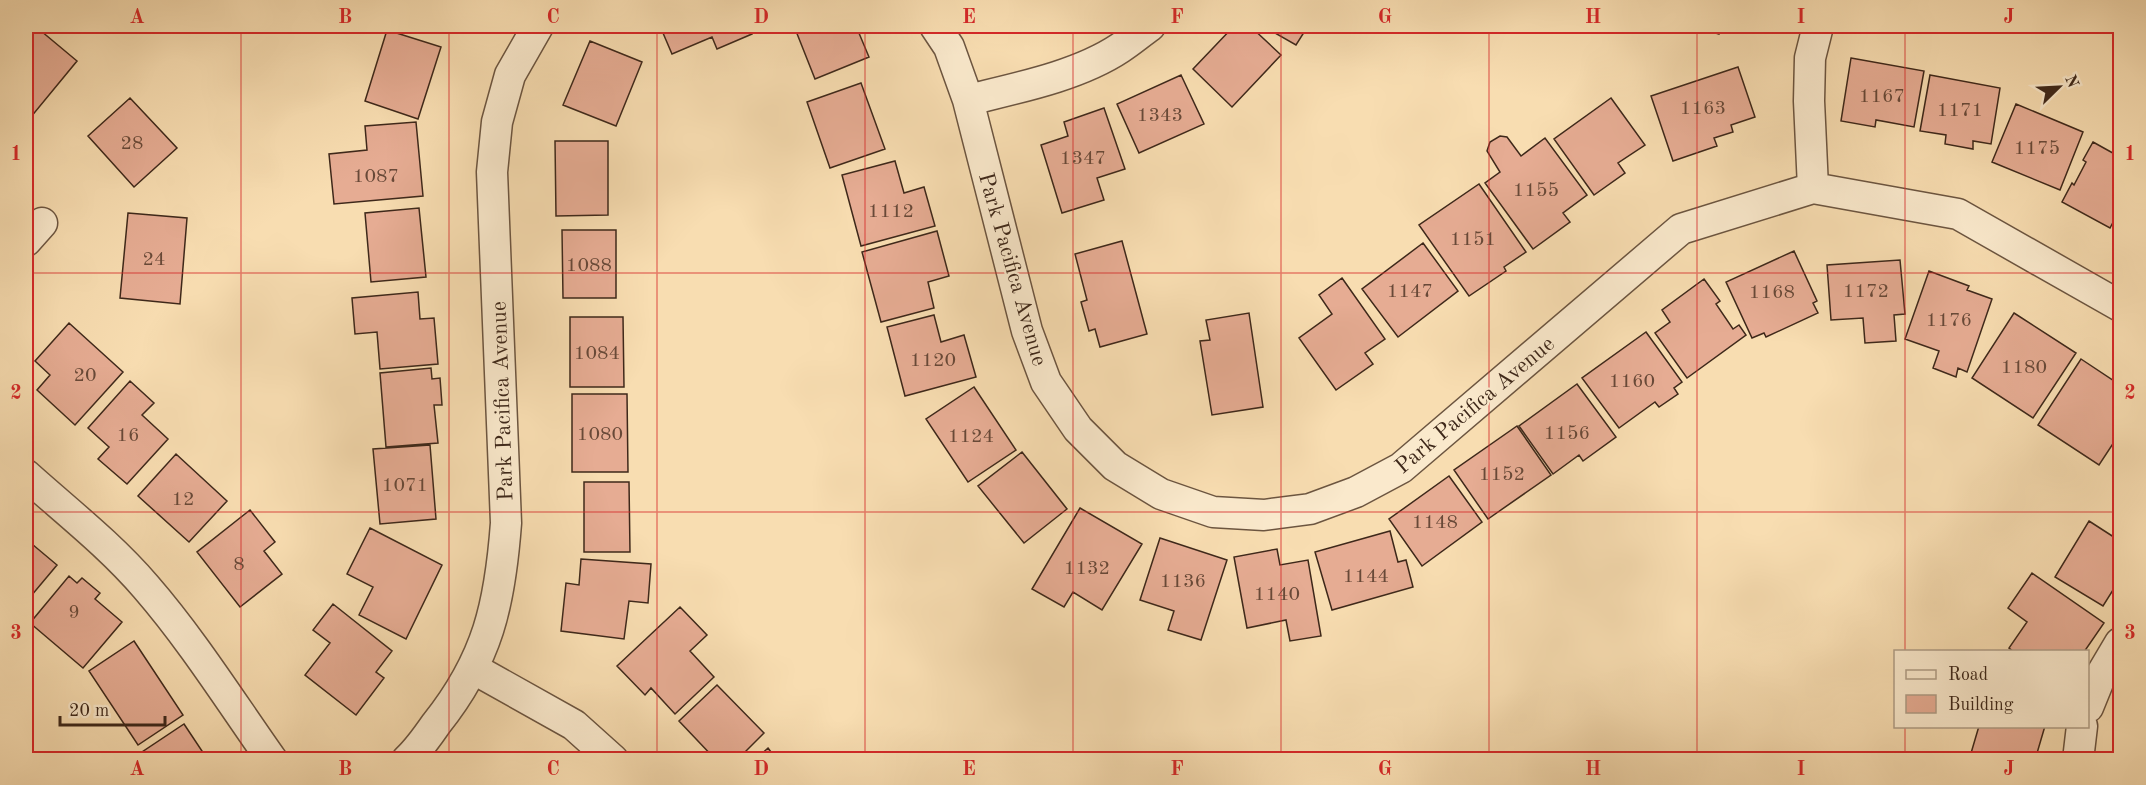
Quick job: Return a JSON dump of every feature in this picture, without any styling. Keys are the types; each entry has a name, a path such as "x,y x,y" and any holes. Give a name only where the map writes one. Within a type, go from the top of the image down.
{"street":[{"name":"Park Pacifica Avenue","path":"407,759 445,714 474,669 492,620 502,572 506,523 492,172 497,122 510,75 538,26"},
{"name":"Park Pacifica Avenue","path":"935,26 949,47 968,100 1027,331 1046,382 1078,429 1115,466 1161,494 1213,512 1264,515 1310,509 1356,492 1401,468 1681,229 1813,188 1958,214 2121,306"},
{"path":"968,100 1025,87 1074,70 1119,49 1150,26"},
{"path":"1813,188 1809,101 1810,58 1818,26"},
{"path":"26,476 109,548 145,586 177,626 272,759"},
{"path":"2089,705 2101,675 2121,643"},
{"path":"474,669 574,725 613,759"},
{"path":"2078,759 2082,728"}],"building":[{"path":"32,26 35,26 77,61 26,123 26,33"},
{"path":"660,26 749,26 752,34 717,49 712,37 672,54"},
{"path":"794,26 856,26 869,57 815,79"},
{"path":"1234,26 1250,26 1281,55 1232,107 1193,69"},
{"path":"1263,26 1308,26 1296,45"},
{"path":"1692,26 1722,26 1719,34"},
{"path":"387,30 441,47 418,119 365,101"},
{"path":"590,41 642,62 616,126 563,105"},
{"path":"1851,58 1924,71 1914,127 1876,120 1875,127 1841,121"},
{"path":"1738,67 1755,117 1731,125 1733,132 1714,138 1717,146 1673,161 1651,96"},
{"path":"1181,75 1204,124 1139,153 1117,104"},
{"path":"1930,75 2000,88 1991,144 1973,141 1973,149 1945,144 1946,135 1920,131"},
{"path":"861,83 885,149 830,168 807,102"},
{"path":"130,98 177,148 134,187 88,136"},
{"path":"1611,98 1645,145 1618,163 1625,173 1594,195 1554,139"},
{"path":"2016,104 2083,132 2060,190 1992,162"},
{"path":"1104,108 1125,169 1097,178 1104,200 1062,213 1041,145 1068,136 1064,122"},
{"path":"416,122 423,196 334,204 329,154 367,150 365,126"},
{"path":"1500,136 1507,137 1521,156 1545,138 1587,195 1563,213 1570,222 1533,249 1485,183 1500,172 1487,151 1490,142"},
{"path":"555,141 608,141 608,215 556,216"},
{"path":"2093,142 2120,157 2120,209 2110,228 2062,202 2086,162 2083,160"},
{"path":"895,161 904,193 924,187 935,226 861,246 842,175"},
{"path":"1479,184 1526,252 1504,267 1506,271 1469,296 1419,225"},
{"path":"419,208 426,277 371,282 365,213"},
{"path":"128,213 187,218 180,304 120,298"},
{"path":"562,230 616,230 616,298 563,298"},
{"path":"937,231 949,276 928,282 934,308 881,322 862,252"},
{"path":"1122,241 1147,334 1100,347 1095,329 1089,331 1081,302 1087,300 1075,254"},
{"path":"1423,243 1458,291 1398,337 1362,289"},
{"path":"1794,251 1817,301 1813,303 1818,313 1766,337 1764,333 1752,338 1726,282"},
{"path":"1900,260 1905,314 1894,315 1896,341 1865,343 1863,318 1831,320 1827,265"},
{"path":"1929,271 1969,286 1967,290 1992,299 1967,372 1958,368 1956,377 1933,368 1939,351 1905,339"},
{"path":"1342,278 1385,339 1365,353 1373,364 1336,390 1299,338 1332,314 1319,295"},
{"path":"1704,279 1720,301 1716,304 1733,329 1739,325 1746,335 1687,378 1655,333 1670,322 1662,310"},
{"path":"418,292 420,319 434,318 438,364 380,369 377,332 355,334 352,298"},
{"path":"1249,313 1263,407 1212,415 1200,341 1210,340 1206,320"},
{"path":"2014,313 2076,353 2033,418 1972,378"},
{"path":"934,315 941,342 964,335 976,377 905,396 887,327"},
{"path":"570,317 623,317 624,387 570,387"},
{"path":"69,323 123,372 75,425 37,390 50,375 35,361"},
{"path":"1646,332 1682,382 1674,388 1678,394 1659,407 1655,402 1619,428 1582,378"},
{"path":"2081,359 2120,385 2120,433 2099,465 2038,425"},
{"path":"431,368 432,379 440,378 442,405 434,405 438,443 386,447 380,373"},
{"path":"130,381 154,403 142,415 168,439 127,484 98,459 109,447 88,428"},
{"path":"1577,384 1616,437 1583,461 1579,455 1553,474 1519,426"},
{"path":"974,387 1016,450 968,482 926,419"},
{"path":"572,394 627,394 628,472 572,472"},
{"path":"1517,426 1551,475 1488,519 1454,470"},
{"path":"430,445 436,519 380,524 373,449"},
{"path":"1022,452 1067,509 1024,543 978,486"},
{"path":"176,454 227,501 189,542 138,496"},
{"path":"1449,476 1482,522 1422,566 1389,519"},
{"path":"584,482 629,482 630,552 584,552"},
{"path":"1080,508 1142,544 1102,610 1073,592 1064,607 1032,589"},
{"path":"250,510 275,542 264,551 282,574 240,607 197,552"},
{"path":"2089,521 2120,541 2120,584 2118,582 2103,606 2055,577"},
{"path":"370,528 442,565 406,639 359,615 373,587 347,574"},
{"path":"1390,531 1398,562 1406,560 1413,587 1332,610 1315,552"},
{"path":"1160,538 1227,560 1201,640 1168,630 1174,611 1140,600"},
{"path":"26,539 57,565 26,602"},
{"path":"1277,549 1280,565 1308,560 1321,636 1290,641 1286,620 1247,628 1234,557"},
{"path":"581,559 651,564 648,603 629,601 624,639 561,631 566,583 579,585"},
{"path":"2032,573 2104,623 2085,650 2012,650 2009,648 2027,622 2008,608"},
{"path":"69,576 77,583 82,578 100,593 95,599 122,622 83,668 30,623"},
{"path":"333,604 392,651 376,672 384,678 356,715 305,675 330,643 313,630"},
{"path":"680,607 707,635 690,651 714,677 675,714 651,688 645,695 617,666"},
{"path":"134,641 183,715 138,745 89,671"},
{"path":"717,685 764,733 737,760 716,760 679,721"},
{"path":"184,724 208,760 143,760 139,754"},
{"path":"1978,728 2044,728 2035,760 1969,760"},
{"path":"768,748 777,760 755,760"}]}
